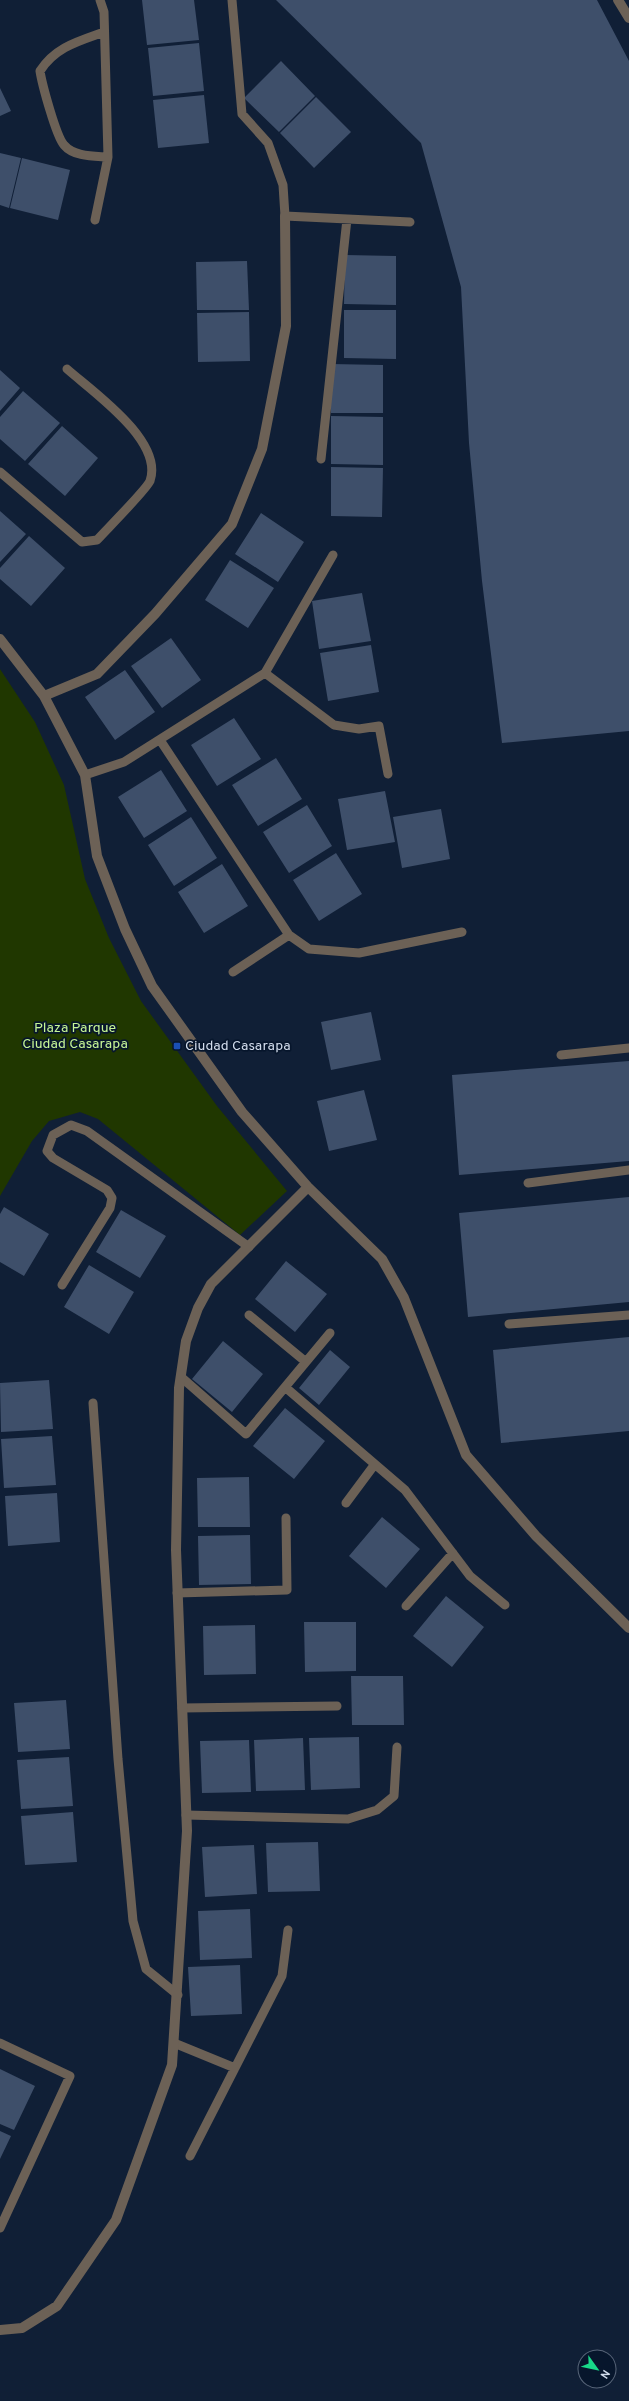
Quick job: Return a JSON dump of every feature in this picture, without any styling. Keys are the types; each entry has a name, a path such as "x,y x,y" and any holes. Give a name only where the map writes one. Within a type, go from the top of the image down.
{"street":[{"path":"618,0 629,18"},
{"path":"44,696 97,674 155,614 232,524 262,449 286,326 285,216"},
{"path":"0,639 44,696 85,775 97,856 125,928 152,986 242,1112 308,1187 382,1259 404,1298 466,1455 536,1536 629,1628"},
{"path":"0,2330 22,2328 57,2306 116,2220 172,2065 178,1995 186,1815 176,1550 181,1377 186,1341 198,1308 211,1284 308,1187"}],"lane":[{"path":"95,220 108,157 104,12 100,0"},
{"path":"232,0 242,114 268,143 283,185 285,216 410,222"},
{"path":"104,32 65,46 47,59 40,71 44,92 64,145 84,156 108,157"},
{"path":"321,459 347,219"},
{"path":"0,472 82,542 97,540 149,482 153,464 144,442 110,407 66,369"},
{"path":"85,775 124,762 266,673 333,555"},
{"path":"266,673 334,725 359,729 379,726 388,774"},
{"path":"160,740 289,934 309,949 359,953 462,932"},
{"path":"233,972 289,934"},
{"path":"561,1055 629,1048"},
{"path":"62,1285 110,1208 112,1198 106,1190 53,1158 47,1151 53,1135 71,1125 87,1131 248,1247"},
{"path":"528,1183 629,1170"},
{"path":"248,1315 306,1362"},
{"path":"509,1324 629,1315"},
{"path":"181,1377 246,1434 330,1333"},
{"path":"285,1387 405,1490 470,1576 505,1605"},
{"path":"93,1402 118,1759 133,1921 146,1969 178,1995"},
{"path":"346,1503 375,1464"},
{"path":"177,1593 287,1590 286,1518"},
{"path":"406,1606 453,1553"},
{"path":"182,1708 338,1706"},
{"path":"186,1815 348,1819 377,1810 394,1796 397,1747"},
{"path":"190,2156 282,1976 288,1930"},
{"path":"0,2042 70,2076 0,2228"},
{"path":"174,2043 235,2068"}],"green space":[{"name":"Plaza Parque Ciudad Casarapa","path":"0,669 35,722 64,785 85,879 109,938 141,1001 217,1106 287,1191 240,1235 98,1119 80,1112 49,1121 32,1141 0,1196"}],"building":[{"path":"142,0 194,0 199,40 147,45"},
{"path":"276,0 597,0 629,61 629,731 502,743 482,581 469,443 461,287 421,143"},
{"path":"199,43 204,91 153,96 148,48"},
{"path":"281,61 315,96 279,132 244,98"},
{"path":"0,88 11,111 0,116"},
{"path":"204,95 209,143 158,148 153,100"},
{"path":"316,97 351,132 314,168 280,133"},
{"path":"0,153 21,158 9,208 0,205"},
{"path":"22,158 70,170 58,220 10,208"},
{"path":"345,255 396,256 396,305 344,304"},
{"path":"247,261 249,310 197,310 196,262"},
{"path":"344,310 396,310 396,359 344,358"},
{"path":"249,312 250,361 198,362 197,313"},
{"path":"331,364 383,365 383,413 331,413"},
{"path":"0,370 20,388 0,411"},
{"path":"23,391 60,423 25,461 0,439 0,417"},
{"path":"331,416 383,417 383,465 331,464"},
{"path":"62,426 98,458 65,496 28,464"},
{"path":"331,467 383,468 382,517 331,516"},
{"path":"0,511 26,534 0,562"},
{"path":"261,513 304,542 278,582 235,554"},
{"path":"29,536 65,568 31,606 0,579 0,568"},
{"path":"230,560 274,588 248,628 205,600"},
{"path":"362,593 371,641 319,649 312,601"},
{"path":"171,638 201,680 162,708 131,666"},
{"path":"371,645 379,692 328,701 320,653"},
{"path":"125,670 155,712 115,740 85,697"},
{"path":"234,718 261,759 217,786 191,745"},
{"path":"276,758 302,799 258,826 232,785"},
{"path":"161,770 187,811 144,838 118,797"},
{"path":"385,791 395,842 347,850 338,799"},
{"path":"307,805 332,846 289,873 263,832"},
{"path":"441,809 450,859 402,868 393,817"},
{"path":"191,817 217,858 174,886 148,845"},
{"path":"336,853 362,894 319,921 293,880"},
{"path":"222,864 248,906 204,933 178,892"},
{"path":"371,1012 381,1060 331,1070 321,1022"},
{"path":"629,1061 629,1161 459,1175 452,1075"},
{"path":"364,1090 377,1140 329,1151 317,1101"},
{"path":"629,1197 629,1302 468,1317 459,1213"},
{"path":"4,1207 49,1234 24,1276 0,1262 0,1214"},
{"path":"121,1210 166,1236 140,1278 96,1252"},
{"path":"286,1261 327,1294 295,1332 255,1299"},
{"path":"89,1265 134,1292 109,1334 64,1307"},
{"path":"629,1337 629,1431 501,1443 493,1350"},
{"path":"223,1341 263,1374 232,1412 192,1379"},
{"path":"330,1350 350,1367 319,1405 299,1388"},
{"path":"49,1380 53,1429 1,1432 0,1383"},
{"path":"285,1408 325,1441 294,1479 253,1446"},
{"path":"52,1436 56,1485 4,1488 1,1439"},
{"path":"249,1477 250,1527 198,1527 197,1478"},
{"path":"57,1493 60,1542 8,1546 5,1496"},
{"path":"382,1517 420,1549 386,1588 349,1556"},
{"path":"250,1535 251,1584 199,1585 198,1536"},
{"path":"446,1596 484,1627 452,1667 413,1636"},
{"path":"304,1622 356,1622 356,1671 305,1672"},
{"path":"255,1625 256,1674 204,1675 203,1626"},
{"path":"351,1676 403,1676 404,1725 352,1725"},
{"path":"66,1700 70,1749 18,1752 14,1703"},
{"path":"359,1737 360,1788 311,1790 309,1738"},
{"path":"303,1738 305,1790 256,1791 254,1740"},
{"path":"249,1740 251,1792 202,1793 200,1741"},
{"path":"69,1757 73,1806 21,1809 17,1760"},
{"path":"73,1812 77,1862 25,1865 21,1816"},
{"path":"318,1842 320,1891 268,1892 266,1843"},
{"path":"254,1845 257,1894 205,1897 202,1847"},
{"path":"250,1909 252,1958 200,1960 198,1911"},
{"path":"240,1965 242,2014 191,2016 188,1967"},
{"path":"0,2069 35,2086 14,2130 0,2124"},
{"path":"0,2131 11,2136 0,2159"}],"place":[{"name":"Ciudad Casarapa","path":"177,1046"}]}
